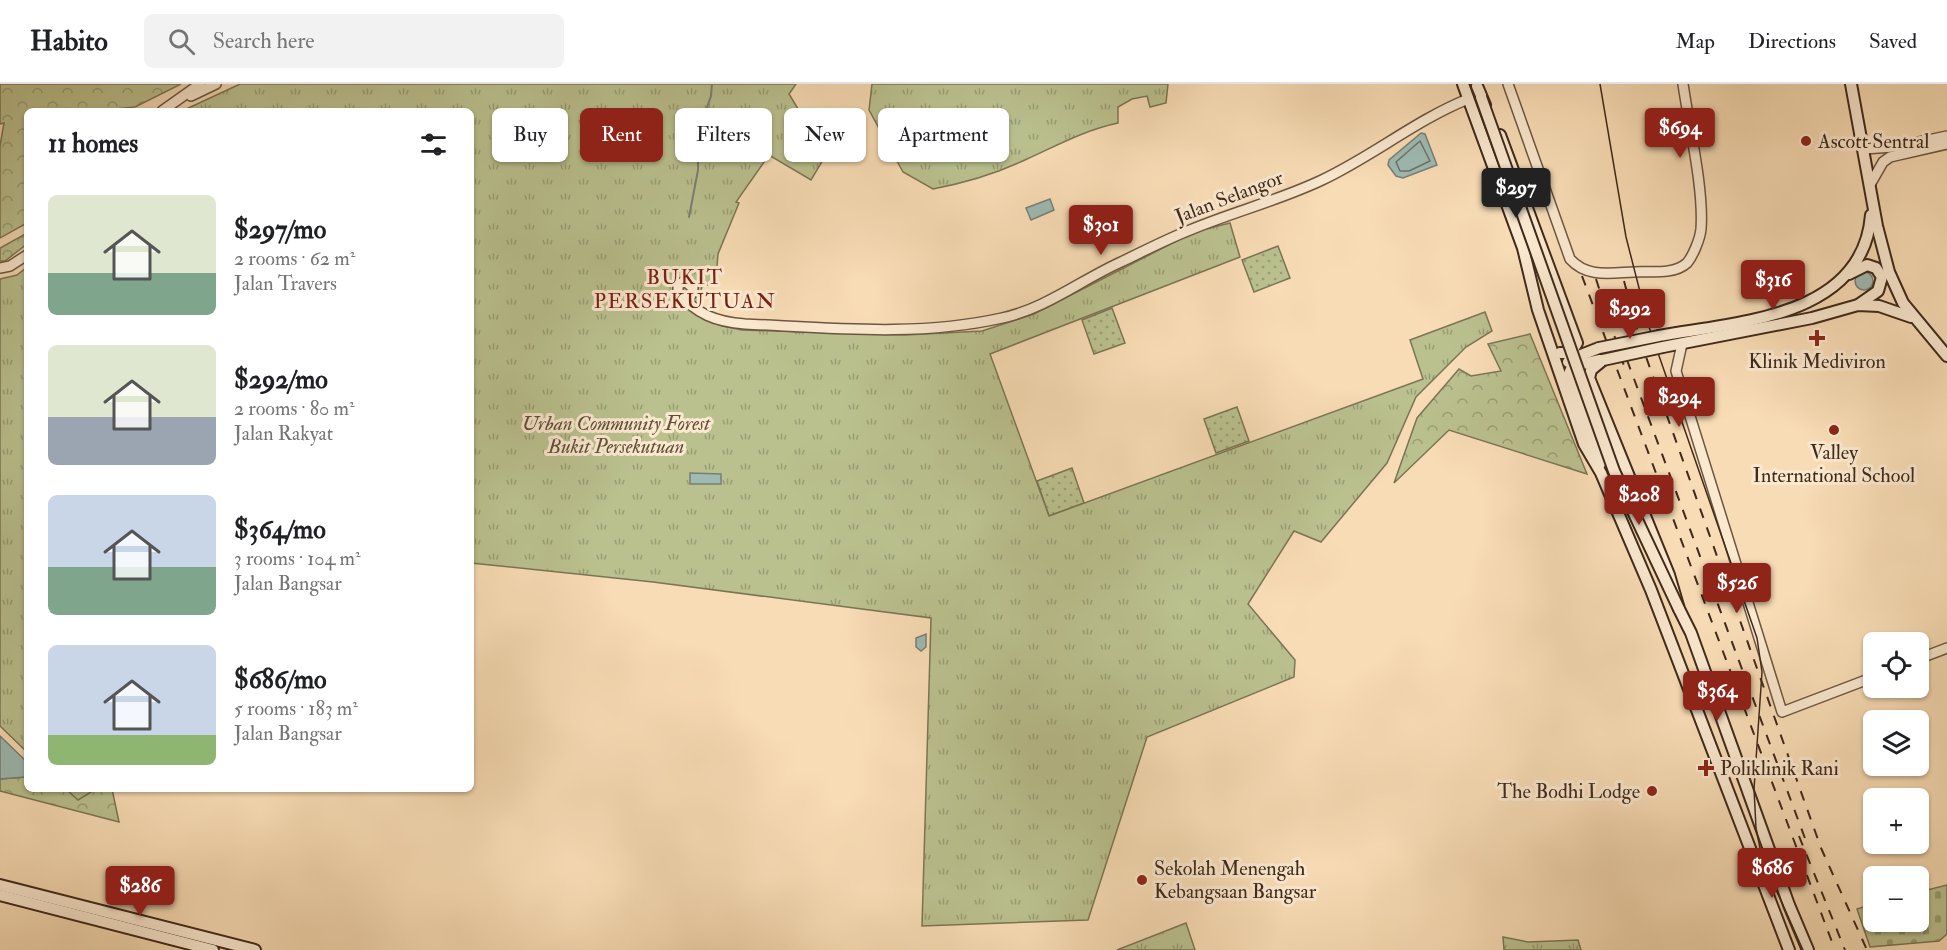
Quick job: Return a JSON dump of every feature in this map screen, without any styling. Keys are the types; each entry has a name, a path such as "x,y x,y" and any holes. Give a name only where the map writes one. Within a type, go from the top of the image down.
{"main road":[{"path":"1463,84 1519,237 1547,337 1584,444 1601,473 1651,590 1790,950"},
{"path":"1851,84 1879,237 1889,272 1903,303 1947,356"},
{"path":"1476,85 1614,471 1695,644 1789,904 1808,950"},
{"path":"1476,85 1501,138 1576,342"},
{"path":"1843,278 1865,244 1870,226 1872,189"},
{"path":"1867,265 1880,272 1882,282 1878,291 1858,305 1682,344 1571,364 1580,355 1598,349 1777,314 1807,304 1824,295 1843,278 1867,265"},
{"path":"1824,295 1826,305 1834,311"},
{"path":"1538,304 1543,308 1560,353 1571,364 1572,386 1599,457 1601,473"},
{"path":"1858,305 1898,310 1917,320"},
{"path":"1576,342 1598,349"},
{"path":"1560,353 1569,354 1576,342"},
{"path":"1601,360 1591,370 1589,378 1669,575 1679,609"},
{"path":"1572,386 1578,376 1584,375 1589,378"},
{"path":"0,885 255,950"},
{"path":"0,895 213,950"}],"street":[{"path":"177,102 200,84"},
{"path":"167,108 216,84"},
{"path":"1508,84 1570,258 1580,268 1601,273 1673,270 1686,262 1701,231 1700,205 1683,84"},
{"name":"Jalan Selangor","path":"685,297 689,304 704,316 724,322 745,324 912,330 951,327 1004,318 1033,309 1106,268 1192,229 1320,181 1371,155 1413,126 1468,99"},
{"path":"1864,149 1894,147 1947,136"},
{"path":"1872,189 1883,162 1890,157 1947,144"},
{"path":"0,268 10,266 24,257"},
{"path":"1682,344 1676,371 1782,712 1863,681"},
{"path":"1929,655 1947,648"}],"green space":[{"path":"0,84 181,84 135,107 24,108 24,225 0,238 0,146 4,123 0,124"},
{"name":"Urban Community Forest Bukit Persekutuan","path":"240,84 796,84 789,94 797,108 784,108 784,162 822,162 811,180 772,157 772,108 675,108 675,162 764,162 736,202 739,203 718,254 716,278 712,284 702,286 696,315 723,326 742,330 905,335 982,331 1034,314 1194,232 1230,223 1240,257 990,354 1049,516 1423,379 1410,340 1485,312 1492,331 1466,347 1416,397 1387,463 1321,542 1294,531 1248,604 1295,660 1294,677 1147,737 1088,920 922,926 931,618 653,582 474,563 474,108 188,108"},
{"path":"872,84 1168,84 1166,103 1150,107 1147,96 1132,99 1118,107 1118,123 1083,134 993,173 933,189 903,172 898,162 1009,162 1009,108 878,108 878,126 869,110"},
{"path":"24,235 24,246 5,261 0,261 0,248"},
{"path":"1278,246 1290,278 1254,292 1242,260"},
{"path":"24,269 24,749 0,726 0,279 17,275"},
{"path":"1112,308 1125,343 1094,354 1082,320"},
{"path":"1530,334 1587,474 1449,430 1394,483 1417,418 1459,369 1471,376 1501,371 1488,344"},
{"path":"1237,407 1249,441 1216,453 1204,419"},
{"path":"1072,468 1084,503 1049,516 1037,481"},
{"path":"24,777 24,792 113,792 119,822 0,791 0,779"},
{"path":"69,792 91,792 78,800"},
{"path":"1947,885 1947,934 1939,941 1870,947 1865,932 1929,932 1929,890"},
{"path":"1863,907 1863,927 1857,909"},
{"path":"1186,923 1195,950 1117,950"},
{"path":"1503,937 1528,942 1578,940 1581,950 1504,950"}],"water":[{"path":"1421,133 1425,134 1437,165 1403,178 1396,176 1388,165 1389,160"},
{"path":"1050,199 1054,210 1031,220 1026,208"},
{"path":"1864,272 1870,275 1873,281 1870,287 1864,290 1858,287 1855,281 1858,275"},
{"path":"690,473 721,474 721,484 690,484"},
{"path":"926,634 926,647 921,651 916,647 916,638"},
{"path":"0,736 24,759 24,777 0,779"}],"waterway":[{"path":"689,217 698,170 698,133 711,96 712,84"}],"tram line":[{"path":"1600,84 1626,237 1649,327 1757,638 1762,672 1754,789 1756,828 1762,858 1803,950"}],"railway":[{"path":"1582,276 1835,950"},
{"path":"1596,279 1625,369"},
{"path":"1624,281 1640,340 1821,848 1867,950"},
{"path":"1627,360 1806,841"},
{"path":"1799,836 1845,950"}],"place":[{"name":"Ascott Sentral","path":"1806,141"},
{"name":"Klinik Mediviron","path":"1817,338"},
{"name":"Valley International School","path":"1834,430"},
{"name":"Poliklinik Rani","path":"1706,768"},
{"name":"The Bodhi Lodge","path":"1652,791"},
{"name":"Sekolah Menengah Kebangsaan Bangsar","path":"1142,880"}],"district":[{"name":"BUKIT PERSEKUTUAN","path":"685,289"}]}
